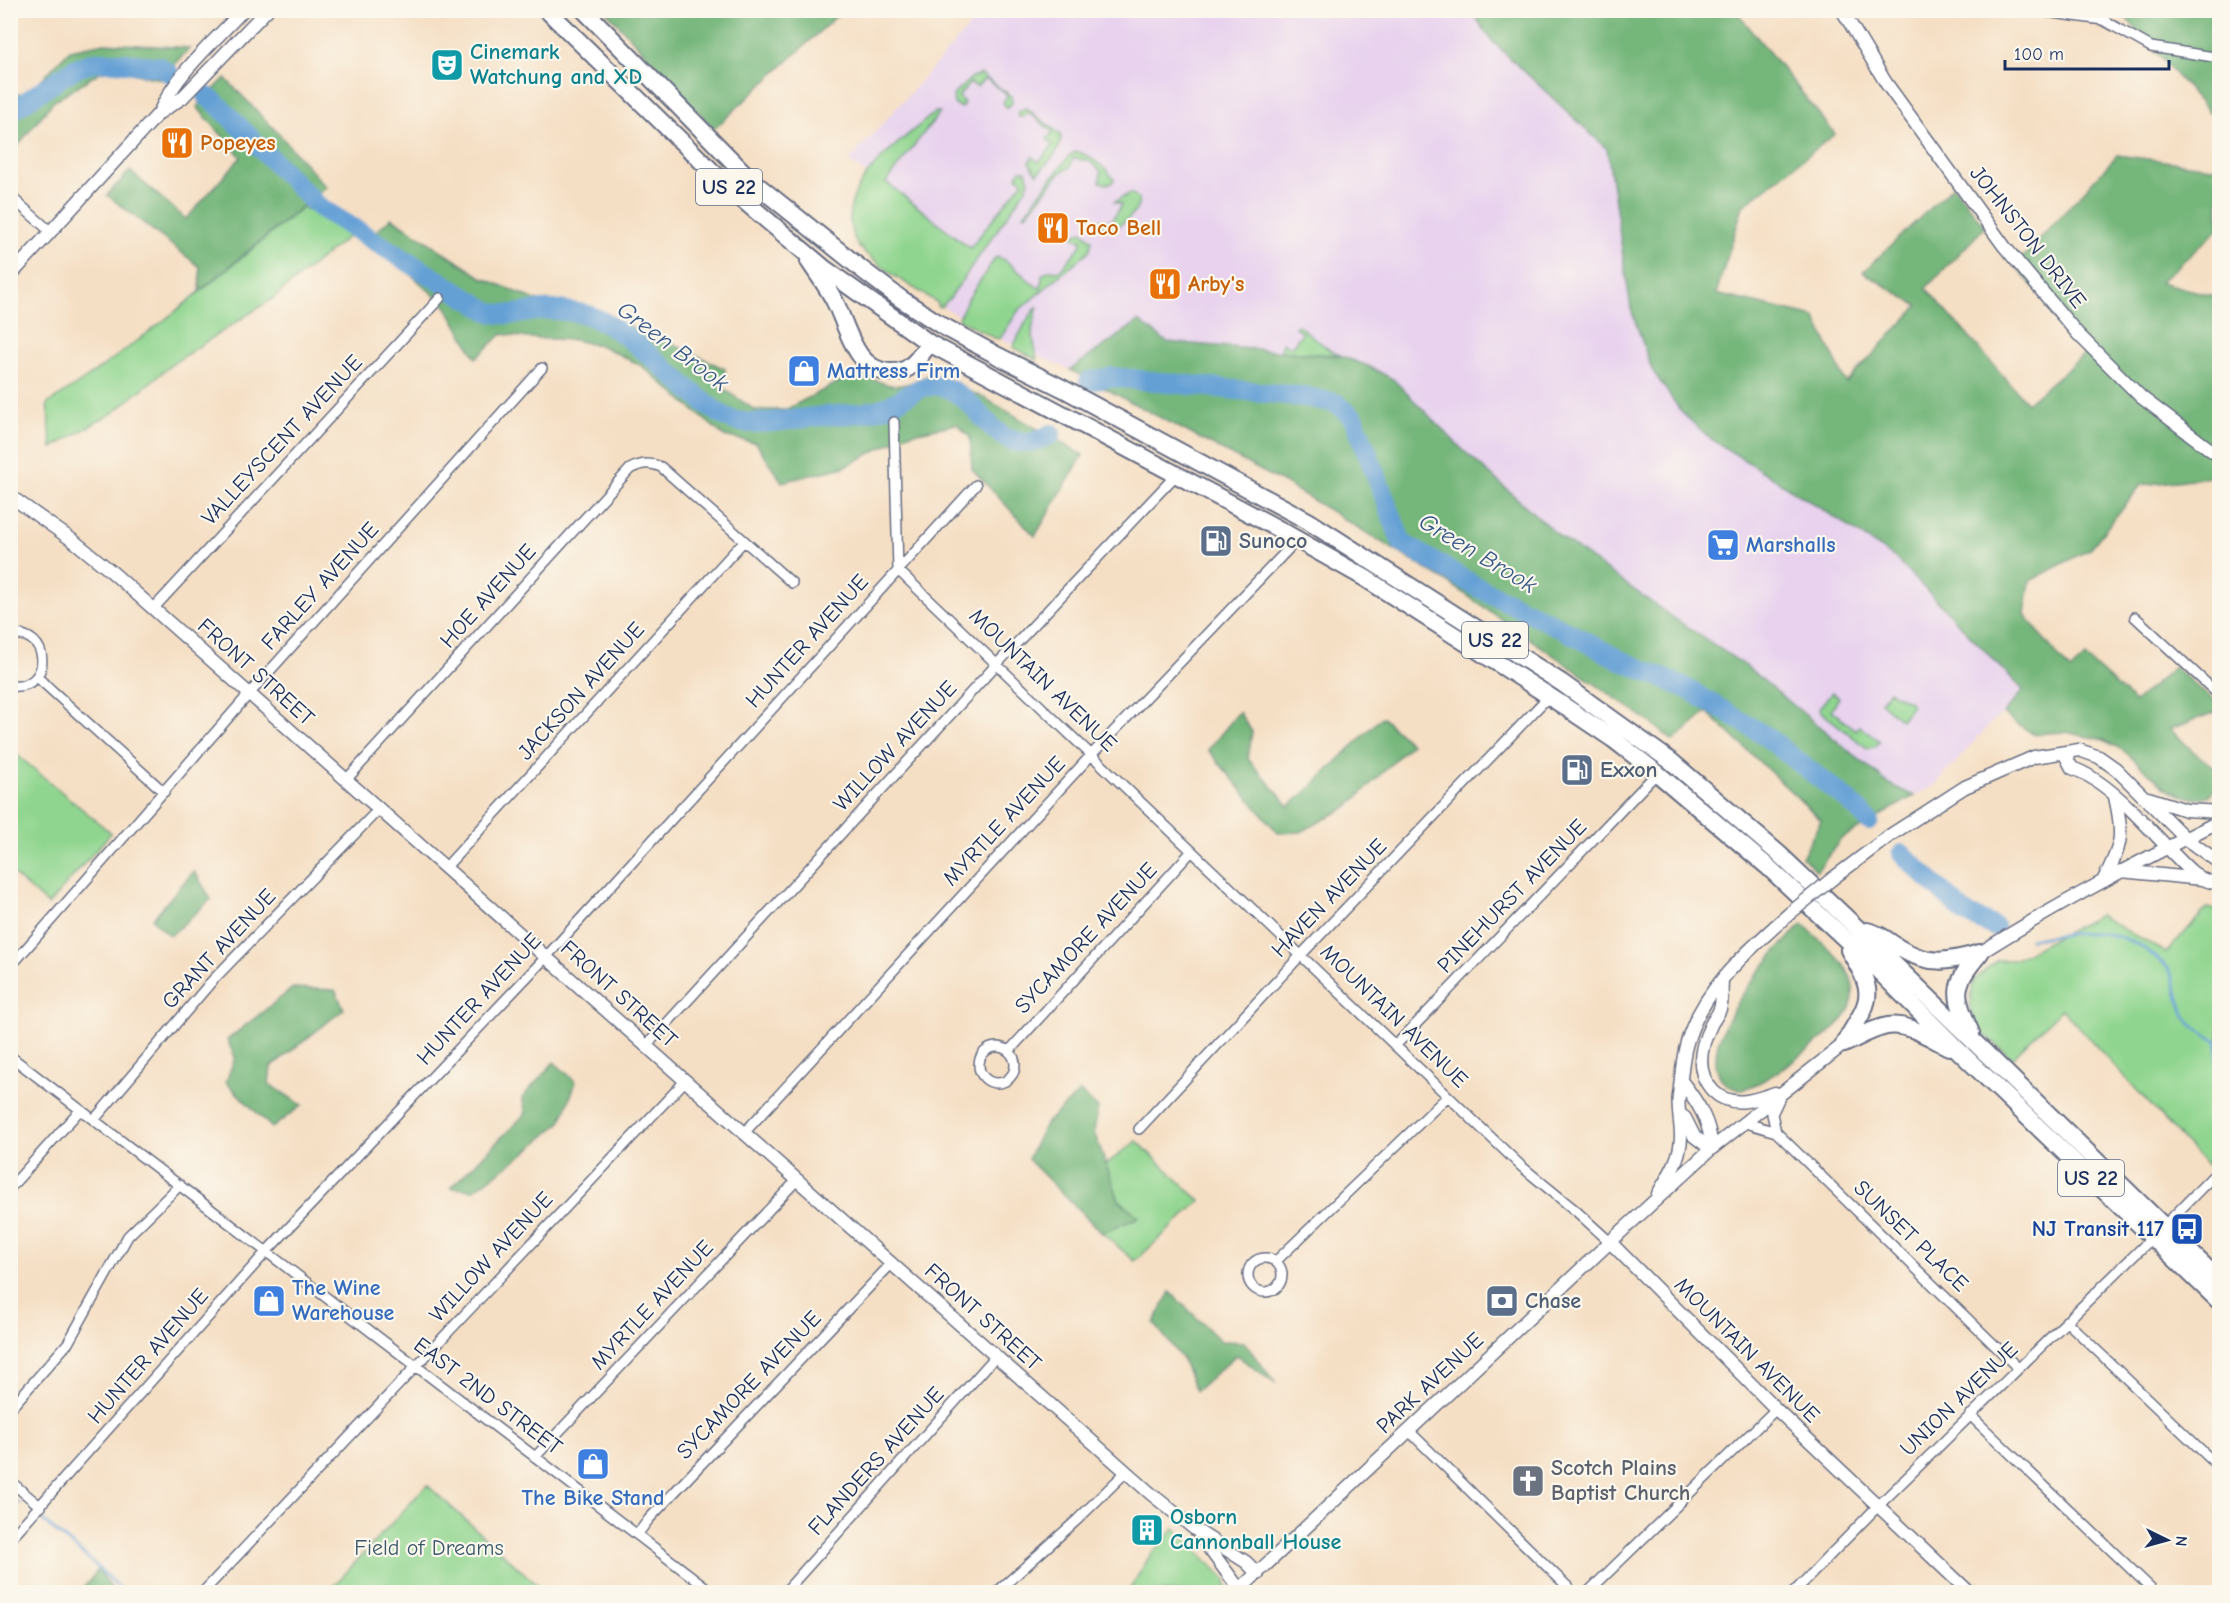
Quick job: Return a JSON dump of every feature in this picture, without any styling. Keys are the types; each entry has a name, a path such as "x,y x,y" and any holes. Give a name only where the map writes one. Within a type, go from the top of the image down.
{"highway":[{"name":"US 22","path":"547,10 714,173 825,268 929,343 1365,578 1613,739 1657,773 1767,867 1968,1048 2158,1232 2220,1302"},
{"name":"US 22","path":"584,10 752,182 864,272 941,325 1308,521 1562,683 1672,762 1779,854 1858,929 1968,1048"},
{"path":"801,248 836,303 857,351 874,368 885,372 899,372 916,361 929,343"},
{"path":"1858,929 1877,933 1912,955 1937,962 1951,961 1980,953"},
{"path":"1840,935 1864,974 1868,988 1867,1001 1862,1013 1844,1044"},
{"path":"1844,1044 1885,1026 1894,1026 1968,1048 1958,990 1965,971 1980,953"},
{"name":"US 22","path":"2158,1232 2220,1281"}],"street":[{"path":"159,113 169,92 192,63 243,10"},
{"path":"10,276 159,113 182,98 267,10"},
{"name":"JOHNSTON DRIVE","path":"1842,10 1886,83 2004,246 2077,333 2141,397 2220,456"},
{"path":"2031,10 2103,20 2151,47 2220,58"},
{"path":"10,196 51,232"},
{"name":"VALLEYSCENT AVENUE","path":"153,609 440,298"},
{"name":"FARLEY AVENUE","path":"10,967 249,694 542,368"},
{"path":"894,422 898,570"},
{"name":"HOE AVENUE","path":"346,780 630,470 645,463 654,464 668,473 744,541"},
{"name":"WILLOW AVENUE","path":"646,1046 996,665 1176,475"},
{"name":"HUNTER AVENUE","path":"10,1539 41,1507 267,1251 546,957 976,485"},
{"name":"FRONT STREET","path":"10,496 75,542 153,609 1126,1472 1196,1530 1246,1562 1258,1574"},
{"name":"MYRTLE AVENUE","path":"744,1133 1091,755 1297,540"},
{"path":"744,541 792,583"},
{"name":"JACKSON AVENUE","path":"445,868 744,541"},
{"name":"MOUNTAIN AVENUE","path":"898,570 1530,1174 1610,1242 1776,1409 1969,1593"},
{"path":"2135,617 2220,696"},
{"path":"10,635 29,638 39,647 43,663 37,677 30,683 10,686"},
{"path":"37,677 164,792"},
{"name":"HAVEN AVENUE","path":"1139,1129 1549,696"},
{"path":"1653,1203 1680,1153 1678,1098 1682,1082 1683,1059 1689,1036 1704,1006 1722,979 1746,953 1832,879 1872,848 1965,788 2010,766 2045,754 2079,750 2099,758 2116,769 2186,839 2220,863"},
{"path":"2064,753 2072,768 2094,777 2202,879"},
{"name":"PINEHURST AVENUE","path":"1395,1046 1657,773"},
{"path":"2103,881 2120,844 2121,823 2115,795"},
{"path":"2145,797 2186,810 2220,812"},
{"name":"GRANT AVENUE","path":"94,1120 212,981 379,809"},
{"path":"1980,953 2029,922 2121,871 2220,821"},
{"name":"SYCAMORE AVENUE","path":"1009,1051 1192,851"},
{"path":"2121,871 2202,879 2220,885"},
{"path":"1722,979 1720,1008 1701,1052 1701,1064 1706,1081 1720,1096 1735,1101 1754,1100 1785,1089"},
{"name":"PARK AVENUE","path":"1239,1591 1712,1149 1743,1122 1844,1044"},
{"path":"992,1047 1009,1051 1016,1066 1011,1077 1007,1081 994,1084 983,1078 978,1066 982,1054 992,1047"},
{"name":"EAST 2ND STREET","path":"10,1056 712,1593"},
{"name":"WILLOW AVENUE","path":"203,1593 685,1081"},
{"path":"1682,1082 1695,1097 1707,1123 1712,1149"},
{"path":"1776,1132 1772,1114 1785,1089"},
{"path":"1276,1261 1448,1096"},
{"path":"10,1188 80,1110"},
{"path":"1680,1114 1685,1118 1694,1136 1712,1149"},
{"name":"SUNSET PLACE","path":"1743,1122 1776,1132 2018,1368"},
{"name":"UNION AVENUE","path":"1794,1593 1878,1506 2220,1169"},
{"name":"MYRTLE AVENUE","path":"535,1457 797,1180"},
{"path":"10,1409 68,1343 128,1236 180,1185"},
{"name":"SYCAMORE AVENUE","path":"637,1535 649,1519 891,1264"},
{"path":"2066,1321 2220,1468"},
{"name":"FLANDERS AVENUE","path":"785,1593 996,1356"},
{"path":"1588,1593 1776,1409"},
{"path":"1970,1415 2155,1593"},
{"path":"1409,1431 1573,1593"},
{"path":"997,1593 1126,1472"},
{"path":"10,1481 41,1507"},
{"name":"FRONT STREET","path":"1196,1530 1239,1591"}],"shaded area":[{"path":"978,11 1471,11 1493,42 1607,149 1621,247 1682,413 1711,439 1895,558 2023,691 1935,785 1914,796 1889,784 1746,666 1668,614 1559,536 1462,449 1393,379 1386,375 1341,356 1167,342 1139,321 1070,370 988,333 933,301 864,252 862,248 860,249 899,200 849,161 979,16"}],"green space":[{"path":"606,11 842,11 714,129"},
{"path":"1471,11 1736,11 1835,134 1743,206 1716,294 1815,317 1846,383 1918,306 1863,272 1953,186 1985,227 1926,288 2027,403 2089,350 2015,266 2117,155 2219,168 2219,229 2160,282 2219,297 2219,476 2141,485 2090,549 2030,581 2025,615 2070,671 2085,657 2135,702 2174,667 2219,705 2219,711 2170,729 2194,752 2219,771 2219,786 2208,796 2197,799 2180,795 2165,787 2124,751 2104,740 2065,732 2033,734 2003,714 2023,690 1895,558 1711,439 1682,413 1652,370 1631,309 1607,149 1493,42"},
{"path":"2120,11 2219,11 2219,124"},
{"path":"104,43 190,48 160,79 116,70 100,72 53,102 11,154 11,92 22,95 35,86 70,50"},
{"path":"981,74 1011,96 1012,103 1007,108 1003,103 1007,95 985,78 977,87 970,83 959,96 964,103 961,108 954,104 953,95 971,78"},
{"path":"225,78 326,187 200,291 200,267 107,195 130,171 186,219 241,157 197,107"},
{"path":"1026,108 1060,134 1061,139 1050,161 1037,174 1029,162 1032,157 1039,162 1053,145 1047,139 1053,132 1028,112 1023,117 1019,117 1018,112"},
{"path":"935,112 940,112 886,182 970,248 1023,181 1017,176 1021,170 1026,171 1029,181 1026,189 950,298 941,307 893,275 862,248 860,249 851,228 850,208 857,189 869,172 902,139"},
{"path":"1075,152 1091,158 1102,166 1114,179 1112,183 1100,182 1101,171 1089,161 1073,158 1070,167 1059,174 1026,215 1024,214 1069,156"},
{"path":"1131,193 1138,198 1138,203 1131,216 1113,230 1105,228 1098,222 1099,220 1111,221 1121,204 1114,202"},
{"path":"303,207 350,235 272,299 175,362 113,413 52,448 47,404 146,334"},
{"path":"392,218 481,277 538,301 572,305 654,335 725,369 724,389 755,410 785,410 858,372 894,385 911,383 931,374 986,399 1083,455 1035,536 972,469 970,437 957,424 908,434 844,467 782,482 756,443 724,436 642,366 602,346 574,340 528,338 502,334 476,358 446,306 407,271 363,241"},
{"path":"1082,231 1092,240 1090,250 1018,311 1000,339 958,319 966,302 995,258 1005,260 1041,288 1042,275 1049,270 1060,271 1081,245 1082,240 1074,238 1074,235"},
{"path":"1038,306 1032,330 1037,360 1013,347 1027,320"},
{"path":"1139,321 1167,342 1341,356 1393,379 1462,449 1559,536 1668,614 1746,666 1889,784 1914,796 1841,839 1817,871 1802,857 1821,820 1707,712 1673,741 1654,725 1449,583 1286,484 1070,370"},
{"path":"1298,325 1331,351 1341,355 1281,352 1282,342 1291,347 1302,333 1295,327"},
{"path":"1889,691 1910,702 1912,706 1901,720 1880,702"},
{"path":"1832,692 1839,698 1831,710 1856,730 1859,726 1880,741 1875,747 1867,748 1820,711 1819,708"},
{"path":"1239,712 1252,732 1248,759 1289,806 1382,717 1411,744 1349,806 1301,832 1278,833 1208,750"},
{"path":"11,750 111,833 48,905 11,872"},
{"path":"194,871 211,899 170,936 152,919"},
{"path":"2207,908 2219,911 2219,1151 2206,1165 2062,1009 2012,1058 1979,1030 1970,1009 1973,981 1997,960 2014,960 2099,915 2166,953"},
{"path":"1803,924 1832,951 1849,974 1853,991 1849,1009 1837,1025 1794,1061 1747,1088 1731,1087 1723,1081 1718,1072 1716,1055 1721,1035 1744,992 1759,971"},
{"path":"293,988 335,990 344,1009 271,1067 269,1084 302,1105 272,1128 226,1082 235,1057 227,1040"},
{"path":"554,1062 576,1082 561,1122 525,1153 474,1190 451,1188 526,1113 522,1098"},
{"path":"1080,1092 1098,1108 1094,1132 1119,1200 1139,1217 1102,1233 1028,1159 1045,1124"},
{"path":"1137,1141 1200,1201 1135,1261 1102,1233 1139,1217 1119,1200 1105,1165"},
{"path":"1170,1292 1221,1341 1244,1342 1276,1384 1236,1355 1196,1391 1182,1359 1154,1323"},
{"name":"Field of Dreams","path":"427,1485 545,1592 328,1592"},
{"path":"1175,1528 1226,1580 1227,1589 1223,1592 1128,1592 1151,1554"},
{"path":"98,1570 114,1592 80,1592"}],"waterway":[{"name":"Green Brook","path":"10,112 74,69 94,62 160,67 169,73"},
{"name":"Green Brook","path":"206,96 216,103 319,207 488,311 508,314 559,310 591,316 631,340 709,406 735,421 760,423 863,412 890,405 916,390 936,385 958,394 992,427 1017,442 1032,441 1051,434"},
{"name":"Green Brook","path":"1089,381 1111,377 1306,397 1336,403 1354,418 1402,543 1479,588 1620,660 1686,688 1764,735 1849,801 1869,821"},
{"name":"Green Brook","path":"1902,854 1965,913 1995,927"},
{"name":"Green Brook","path":"2030,939 2063,934 2094,933 2124,938 2138,945 2169,969 2188,1021 2205,1035 2220,1042"},
{"path":"2218,1042 2216,1103 2220,1111"},
{"path":"10,1502 20,1503"},
{"path":"43,1521 124,1592"}],"place":[{"name":"Cinemark Watchung and XD","path":"447,65"},
{"name":"Popeyes","path":"177,143"},
{"name":"Taco Bell","path":"1053,228"},
{"name":"Arby's","path":"1165,284"},
{"name":"Mattress Firm","path":"804,371"},
{"name":"Sunoco","path":"1216,541"},
{"name":"Marshalls","path":"1723,545"},
{"name":"Exxon","path":"1577,770"},
{"name":"NJ Transit 117","path":"2187,1229"},
{"name":"The Wine Warehouse","path":"269,1301"},
{"name":"Chase","path":"1502,1301"},
{"name":"The Bike Stand","path":"593,1464"},
{"name":"Scotch Plains Baptist Church","path":"1528,1481"},
{"name":"Osborn Cannonball House","path":"1147,1530"}]}
